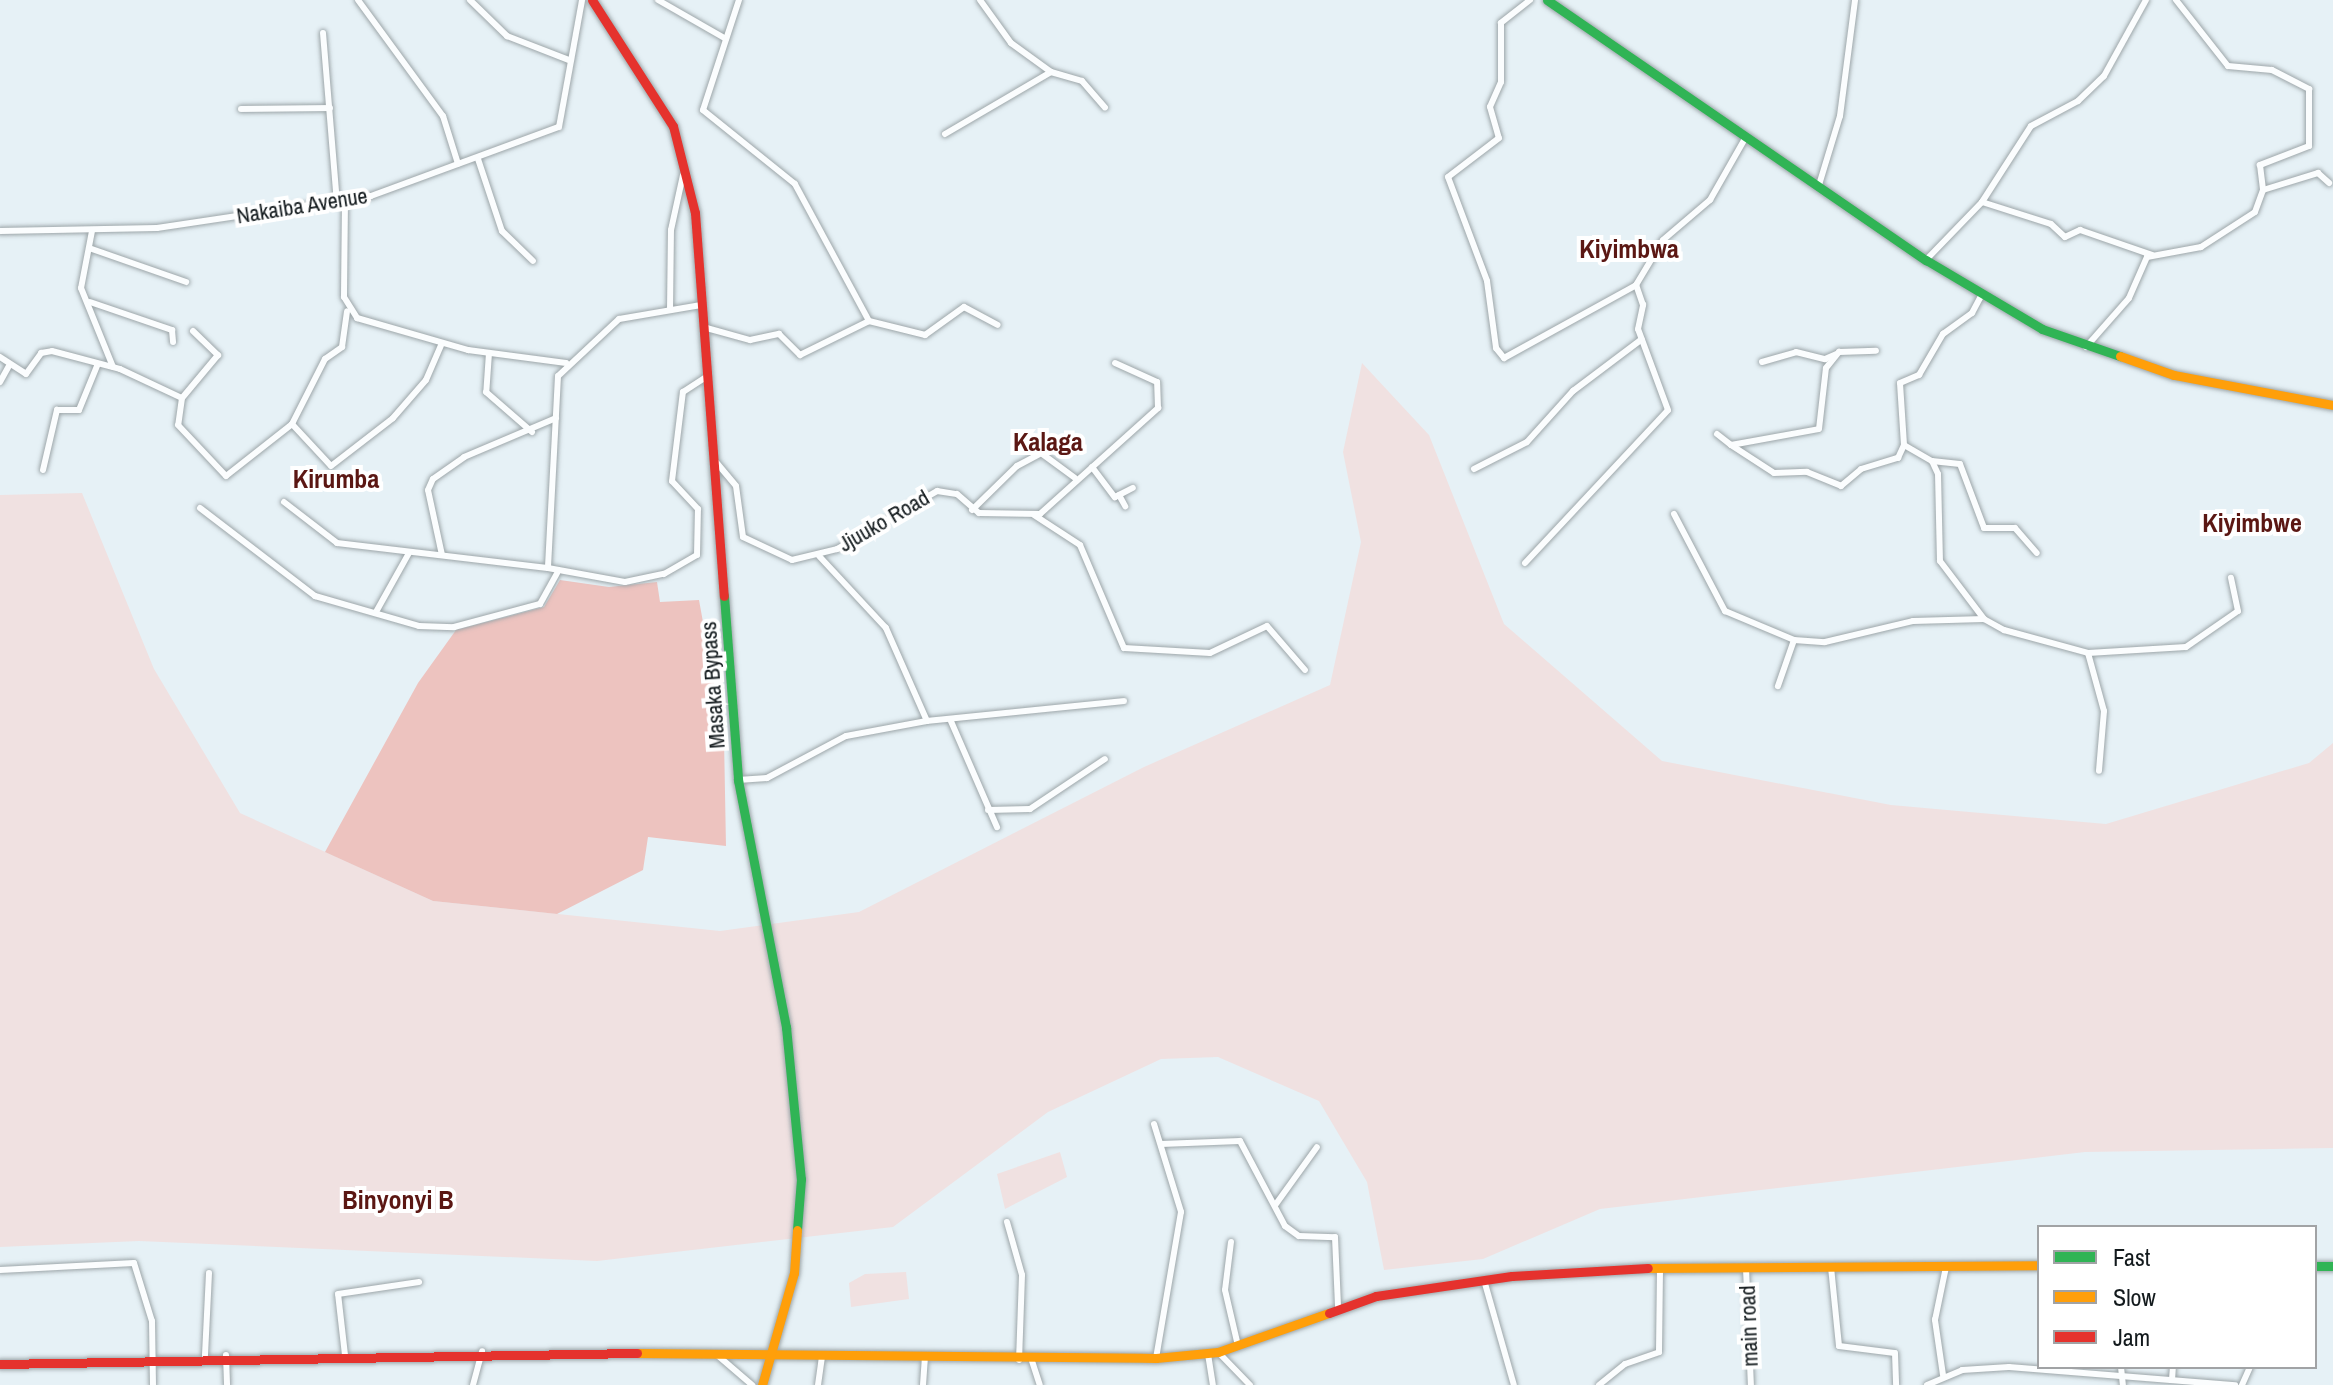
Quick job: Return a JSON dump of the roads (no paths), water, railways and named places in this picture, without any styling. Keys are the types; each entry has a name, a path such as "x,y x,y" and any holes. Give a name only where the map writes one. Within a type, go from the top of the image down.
{"main road":[{"name":"Masaka Bypass","path":"592,0 662,105 686,164 701,305 738,780 786,1027 801,1179 794,1273 775,1351 762,1385"},
{"path":"1553,1 1746,137 1981,296 2086,348 2174,375 2333,405"},
{"path":"0,1364 153,1356 482,1351 716,1354 775,1351 822,1358 1019,1361 1156,1358 1213,1353 1238,1346 1338,1306 1484,1280 1660,1267 2037,1265"}],"street":[{"path":"358,0 443,116 458,164"},
{"path":"470,0 507,36 569,60"},
{"name":"Nakaiba Avenue","path":"0,231 92,231 341,201 478,159 559,127 582,0"},
{"path":"658,0 726,39"},
{"path":"739,0 703,110 795,184 869,321"},
{"path":"980,0 1002,35 1051,72 1082,81 1105,107"},
{"path":"1530,0 1501,23 1501,82 1490,107 1499,138 1448,177 1487,281 1496,348 1504,358 1636,285 1663,240 1710,200 1746,137"},
{"path":"1819,185 1840,116 1855,0"},
{"path":"1926,260 1982,202 2031,126 2078,101 2104,76 2146,0"},
{"path":"1982,202 2051,224 2065,237 2083,231 2152,255 2201,247 2258,209 2263,190 2260,165 2309,146 2309,89 2272,70 2228,66 2176,0"},
{"path":"193,331 218,355 182,398 178,425 223,476 292,424 322,362 342,347 347,311 341,201 323,33"},
{"path":"945,134 1051,72"},
{"path":"241,109 330,108"},
{"path":"478,159 502,231 533,261"},
{"path":"670,310 671,230 686,164"},
{"path":"2263,190 2318,173 2329,183"},
{"path":"92,231 81,288 113,367"},
{"path":"89,248 186,282"},
{"path":"2086,348 2129,298 2152,255"},
{"path":"1525,563 1570,507 1668,410 1642,339 1636,285"},
{"path":"1717,434 1774,473 1807,472 1841,486 1861,469 1898,458 1904,445 1900,383 1919,375 1943,334 1972,313 1981,296"},
{"path":"548,568 558,376 566,363 609,324 659,307 670,299"},
{"path":"87,301 172,330 173,342"},
{"path":"659,307 670,310 701,305"},
{"path":"702,326 750,340 779,334 800,355 869,321 925,335 964,307 998,325"},
{"path":"347,311 357,318 442,343 566,363"},
{"path":"347,323 357,318"},
{"path":"1474,469 1527,442 1573,391 1642,339"},
{"path":"292,424 331,466 393,418 426,380 442,343"},
{"path":"0,357 9,366 26,374 47,350 97,366 113,367 182,398"},
{"path":"1762,362 1839,352 1876,351"},
{"path":"1731,445 1819,429 1826,368 1839,352"},
{"path":"489,353 486,392 532,432"},
{"path":"550,362 558,376"},
{"path":"1115,363 1157,382 1158,408 1034,515 1080,545 1124,648 1210,653 1267,626 1305,670"},
{"path":"0,382 9,366"},
{"path":"43,470 57,410 79,410 97,366"},
{"path":"284,502 333,542 548,568 557,573 625,582 664,574 700,552 698,509 672,481 683,392 706,377"},
{"path":"442,555 428,490 433,479 464,457 532,432 556,418"},
{"path":"1904,445 1932,461 1960,464 1984,528 2015,528 2037,553"},
{"path":"972,510 1017,466 1041,453 1075,478"},
{"name":"Jjuuko Road","path":"711,457 736,486 747,542 792,560 819,556 937,491 957,494 972,510 1034,515"},
{"path":"1932,461 1940,561 1984,619"},
{"path":"1092,467 1119,495 1125,506"},
{"path":"1119,495 1133,488"},
{"path":"200,508 309,593 376,612 454,627 540,604 557,573"},
{"path":"1674,514 1725,611 1794,640 1825,642 1913,621 1984,619 2088,653 2195,643 2238,611 2231,578"},
{"path":"376,612 409,553"},
{"path":"819,556 886,628 927,721"},
{"path":"1778,686 1794,640"},
{"path":"2088,653 2104,711 2099,771"},
{"path":"738,780 767,778 846,736 927,721 1124,701"},
{"path":"950,719 997,827"},
{"path":"988,810 1030,809 1105,759"},
{"path":"1154,1124 1181,1220 1156,1358"},
{"path":"1161,1144 1240,1141 1296,1235 1335,1237 1338,1306"},
{"path":"1276,1204 1317,1147"},
{"path":"1007,1222 1022,1275 1019,1361"},
{"path":"1231,1242 1225,1290 1238,1346"},
{"path":"0,1270 134,1263 152,1321 153,1385"},
{"path":"1599,1385 1625,1364 1659,1352 1660,1267"},
{"path":"1831,1267 1839,1346 1895,1353 1896,1385"},
{"path":"1943,1375 1935,1320 1946,1267"},
{"name":"main road","path":"1746,1268 1751,1385"},
{"path":"205,1355 209,1273"},
{"path":"1484,1280 1514,1385"},
{"path":"345,1355 338,1294 419,1282"},
{"path":"473,1385 482,1351"},
{"path":"1213,1353 1213,1385"},
{"path":"1213,1353 1250,1385"},
{"path":"716,1354 752,1385"},
{"path":"226,1355 227,1385"},
{"path":"818,1385 822,1358"},
{"path":"923,1385 925,1359"},
{"path":"1032,1361 1040,1385"},
{"path":"1927,1385 1943,1375 2009,1367 2122,1381 2172,1380 2235,1385"},
{"path":"2172,1380 2173,1369"}],"district":[{"name":"Kiyimbwa","path":"1629,249"},
{"name":"Kalaga","path":"1048,442"},
{"name":"Kirumba","path":"336,479"},
{"name":"Kiyimbwe","path":"2252,523"},
{"name":"Binyonyi B","path":"398,1200"}]}
